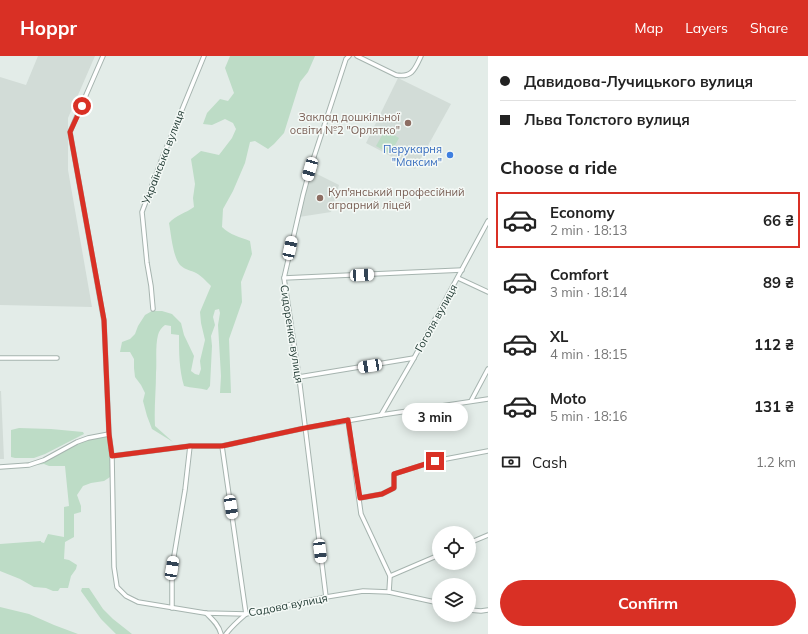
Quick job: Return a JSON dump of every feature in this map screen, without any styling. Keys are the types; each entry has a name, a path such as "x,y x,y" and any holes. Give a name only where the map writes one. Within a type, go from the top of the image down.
{"street":[{"path":"103,56 70,132 104,320 109,434 112,456 190,446 222,446 348,420 488,399"},
{"name":"Українська вулиця","path":"153,309 142,212 204,56"},
{"name":"Сидоренка вулиця","path":"326,597 299,377 284,278 297,218 310,169 346,59 349,56"},
{"path":"357,56 396,75 402,76 408,75 414,70 421,56"},
{"name":"Гоголя вулиця","path":"381,415 414,358 488,221"},
{"path":"284,278 462,270"},
{"path":"458,278 488,292"},
{"path":"0,358 57,358"},
{"path":"299,377 414,358"},
{"path":"471,402 488,369"},
{"path":"348,420 360,498 361,514 390,576 389,592"},
{"path":"0,467 29,465 44,460 77,442 88,438 109,434"},
{"path":"172,608 172,568 185,490 190,446"},
{"path":"222,446 246,614 231,627 226,634"},
{"path":"360,498 382,494 394,488 394,474 435,461 488,450"},
{"name":"Садова вулиця","path":"112,456 114,566 117,587 126,596 138,602 205,612 246,614 326,597 364,591 389,592 432,601"},
{"path":"476,540 488,535"},
{"path":"390,576 432,559"},
{"path":"476,611 488,610"},
{"path":"205,612 216,623 221,634"}],"shaded area":[{"path":"38,56 95,56 68,118 68,170 92,307 0,305 0,77 26,85"},
{"name":"Заклад дошкільної освіти №2 \"Орлятко\"","path":"398,78 451,104 415,169 366,143"},
{"name":"Куп'янський професійний аграрний ліцей","path":"311,171 339,185 331,212 299,217"},
{"path":"1,391 4,459 0,459"}],"green space":[{"path":"230,56 315,56 308,72 300,82 284,133 268,149 255,141 250,142 245,163 233,191 223,209 222,227 232,234 250,241 252,254 241,282 242,302 229,339 231,393 220,393 221,376 218,325 220,313 219,309 215,310 213,317 215,325 211,336 210,386 207,390 184,386 180,367 179,335 171,334 171,326 165,325 161,328 158,334 156,349 155,426 173,442 152,429 143,401 145,393 135,377 134,359 130,352 120,352 122,342 130,339 135,334 145,315 152,311 162,311 172,314 181,323 184,335 194,356 191,371 199,375 201,369 200,361 205,340 200,312 211,286 199,275 180,265 174,251 169,223 194,207 193,198 195,184 191,159 201,151 219,155 232,138 236,129 233,123 225,119 212,125 203,124 207,113 220,99 228,101 234,93 225,68"},
{"path":"385,130 399,138 390,154 376,146"},
{"path":"19,428 51,429 83,432 84,434 34,458 15,458 11,457 11,430"},
{"path":"109,434 113,475 104,481 83,486 77,495 81,506 81,512 74,514 74,537 65,542 64,559 77,565 71,576 68,588 60,588 58,591 53,591 46,588 34,587 20,579 0,571 0,544 41,541 44,543 48,534 64,537 64,507 69,506 65,466 49,466 44,464 0,469 0,467 29,465 44,460 77,442"},
{"path":"82,588 89,588 103,609 132,634 116,634 101,619 81,591"},
{"path":"0,607 29,614 78,634 0,634"}],"place":[{"name":"Заклад дошкільної освіти №2 \"Орлятко\"","path":"408,123"},
{"name":"Перукарня \"Максим\"","path":"450,155"},
{"name":"Куп'янський професійний аграрний ліцей","path":"320,198"}],"route":[{"path":"82,106 70,132 104,320 109,434 112,456 190,446 222,446 348,420 360,498 382,494 394,488 394,474 435,461"}]}
